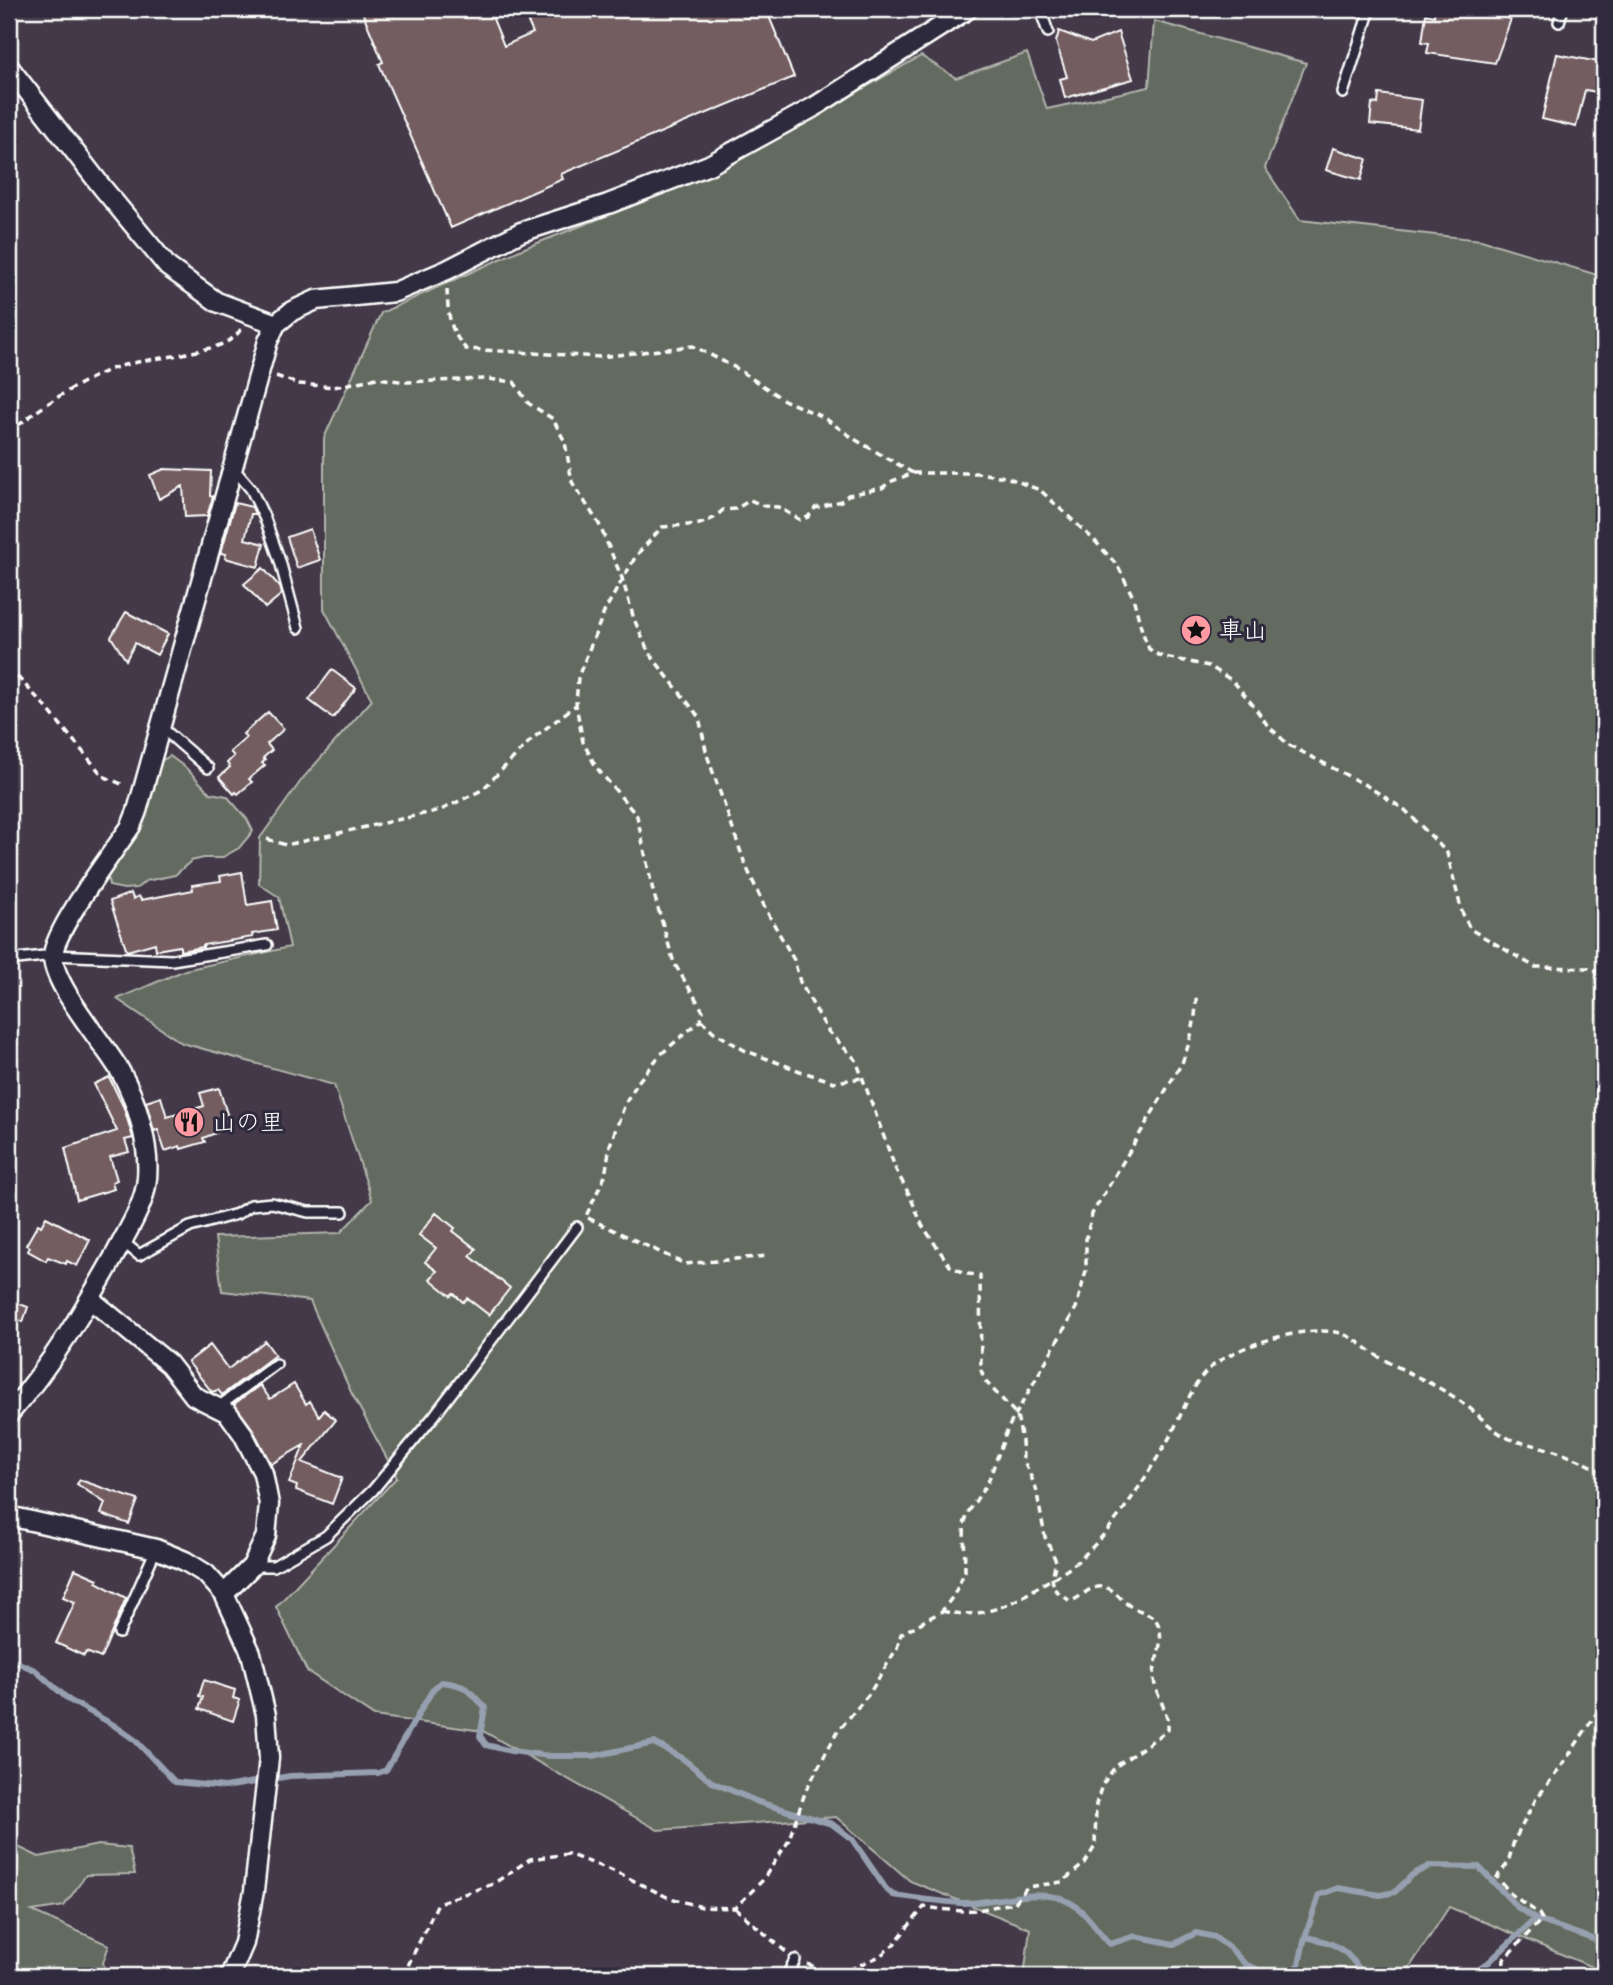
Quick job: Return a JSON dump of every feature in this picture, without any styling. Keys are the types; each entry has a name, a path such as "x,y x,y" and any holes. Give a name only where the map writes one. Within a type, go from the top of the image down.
{"street":[{"path":"9,1414 57,1352 90,1300 143,1199 148,1176 136,1106 120,1070 64,986 56,971 53,955 63,926 131,826 275,324 292,311 316,300 395,292 447,270 521,232 608,204 709,165 814,107 968,9"},
{"path":"9,67 102,187 169,267 217,302 275,324"},
{"path":"90,1300 169,1364 194,1396 228,1413 243,1434 263,1473 269,1504 266,1536 252,1566 224,1594"},
{"path":"9,1516 156,1549 185,1561 206,1574 224,1594 251,1653 266,1715 269,1758 254,1891 244,1943 230,1976"}],"lane":[{"path":"1040,9 1048,32"},
{"path":"1343,93 1370,9"},
{"path":"1559,22 1563,9"},
{"path":"233,468 251,489 265,519 280,561 298,628"},
{"path":"161,727 208,768"},
{"path":"9,960 53,955 172,960 267,945"},
{"path":"122,1241 139,1255 190,1227 237,1214 251,1205 272,1203 308,1212 343,1212"},
{"path":"252,1566 274,1566 326,1536 373,1490 434,1416 577,1227"},
{"path":"217,1408 276,1364"},
{"path":"119,1633 156,1549"},
{"path":"787,1976 795,1960"}],"path":[{"path":"447,270 448,307 455,336 466,348 600,357 693,346 736,368 784,400 823,417 913,473"},
{"path":"9,433 42,408 112,369 219,346 237,335 250,316"},
{"path":"261,371 299,384 334,387 377,378 407,382 487,379 514,382 528,403 553,419 565,442 572,482 599,524 649,653 699,717 707,754 745,864 766,910 794,960 800,982 828,1031 856,1060 896,1170 922,1225 950,1266 967,1274 980,1275 981,1370 985,1381 1017,1415 1023,1459 1036,1488 1045,1537 1056,1561 1052,1578 1054,1588 1070,1601 1094,1588 1107,1587 1130,1606 1142,1609 1156,1618 1161,1633 1154,1682 1168,1720 1168,1730 1115,1767 1102,1785 1096,1804 1095,1846 1085,1863 1062,1882 1027,1887 1014,1904 952,1911 924,1907 894,1944 880,1956 846,1971"},
{"path":"766,1256 685,1264 586,1217 605,1176 610,1145 625,1104 638,1082 660,1055 701,1020 703,1011 674,963 644,856 637,816 596,767 583,742 576,705 578,677 605,610 636,556 663,527 700,524 714,518 723,510 736,509 750,500 764,506 778,507 800,520 808,517 816,508 841,501 848,495 882,488 913,473 987,474 1006,477 1040,490 1118,566 1133,597 1150,649 1160,656 1209,666 1233,681 1268,726 1289,745 1369,787 1405,810 1432,837 1447,853 1462,912 1470,929 1535,967 1589,968 1604,974"},
{"path":"9,668 45,706 103,776 142,793"},
{"path":"267,839 286,845 441,810 482,790 532,739 576,705"},
{"path":"403,1976 438,1903 493,1884 530,1859 568,1854 616,1872 667,1897 702,1907 735,1908 762,1881 788,1843 806,1790 838,1731 869,1694 897,1648 901,1634 943,1611 954,1595 965,1571 964,1524 969,1511 988,1482 1008,1428 1076,1308 1086,1271 1086,1239 1092,1214 1182,1063 1191,1041 1197,1014 1196,993"},
{"path":"701,1020 714,1032 744,1050 800,1071 834,1082 862,1078"},
{"path":"943,1611 958,1615 980,1614 1016,1602 1070,1568 1092,1548 1129,1503 1163,1449 1206,1371 1226,1357 1279,1335 1339,1333 1450,1393 1493,1429 1511,1440 1583,1461 1604,1473"},
{"path":"1503,1976 1504,1959 1542,1919 1511,1894 1497,1877 1508,1863 1514,1841 1536,1799 1561,1767 1604,1702"}],"green space":[{"path":"1154,21 1306,63 1265,168 1300,220 1481,240 1604,277 1604,1972 1449,1907 1404,1976 1024,1976 1030,1929 910,1881 836,1817 658,1830 483,1731 374,1716 307,1671 276,1607 397,1477 351,1392 310,1301 222,1291 215,1237 340,1233 372,1200 334,1085 182,1043 117,999 185,970 290,947 279,897 259,884 260,838 303,778 372,700 324,609 324,438 381,313 522,249 708,176 921,56 956,78 1027,53 1047,109 1149,87"},
{"path":"170,756 210,793 227,796 247,819 253,831 239,848 221,858 191,861 175,875 146,881 137,888 109,886 107,873 150,777 161,761"},
{"path":"9,1827 14,1845 39,1857 98,1845 129,1848 135,1874 86,1875 64,1906 32,1911 109,1945 103,1963 108,1976 9,1976"}],"building":[{"path":"361,9 489,9 504,46 533,33 522,9 766,9 794,77 561,174 563,179 451,228 379,64 383,62"},
{"path":"1435,9 1478,9 1511,19 1495,63 1427,53 1429,43 1422,42 1426,14 1434,16"},
{"path":"1059,31 1091,43 1118,32 1133,79 1065,98 1060,79 1067,77 1056,42"},
{"path":"1557,54 1604,63 1603,93 1585,90 1576,127 1542,119"},
{"path":"1379,94 1422,100 1418,129 1370,124 1372,103 1378,104"},
{"path":"1333,148 1367,159 1361,180 1326,170"},
{"path":"164,469 211,471 210,496 213,497 207,516 185,517 183,486 159,499 150,475"},
{"path":"235,503 252,507 255,514 251,514 245,539 264,544 258,567 225,558 226,554 221,553"},
{"path":"310,529 320,560 297,568 287,537"},
{"path":"263,568 280,587 282,594 265,608 244,584"},
{"path":"126,612 168,634 157,655 135,643 126,660 111,637"},
{"path":"332,670 356,688 333,718 309,700"},
{"path":"268,712 284,729 267,744 272,750 263,758 265,760 262,763 265,765 249,779 252,782 238,794 234,794 219,777 230,767 227,763 234,756 230,752 246,738 243,734"},
{"path":"242,872 247,905 272,901 277,930 180,951 180,946 156,950 155,943 127,951 110,901 131,893 133,899 139,896 141,900 193,890 192,885 221,881 220,876"},
{"path":"109,1077 124,1108 133,1138 125,1140 129,1152 110,1157 117,1180 112,1182 114,1189 77,1200 65,1148 117,1131 94,1084"},
{"name":"山の里","path":"219,1088 231,1127 203,1138 205,1142 165,1151 158,1130 154,1131 146,1102 161,1097 167,1117 204,1106 200,1093"},
{"path":"436,1213 476,1249 470,1256 510,1288 489,1315 467,1298 463,1302 453,1293 451,1296 430,1279 437,1271 425,1262 436,1248 419,1235"},
{"path":"46,1217 90,1240 77,1266 48,1257 46,1261 28,1251 30,1247 26,1245 38,1224 41,1226"},
{"path":"9,1300 28,1307 23,1322 9,1316"},
{"path":"265,1341 275,1355 222,1395 218,1390 212,1392 188,1362 210,1345 228,1369"},
{"path":"294,1384 306,1404 310,1401 319,1416 324,1410 336,1420 302,1462 342,1478 332,1504 296,1490 297,1486 289,1483 304,1445 271,1464 252,1428 234,1404 260,1385 270,1399"},
{"path":"80,1480 138,1500 129,1524 101,1514 105,1503 77,1484"},
{"path":"75,1569 98,1579 96,1582 126,1598 101,1658 86,1652 84,1656 56,1643 75,1602 63,1597"},
{"path":"204,1680 235,1690 233,1698 240,1700 233,1721 199,1709 203,1697 199,1696"}],"waterway":[{"path":"9,1659 35,1670 69,1700 135,1740 175,1782 225,1787 290,1776 378,1773 386,1770 433,1689 441,1682 449,1683 466,1689 485,1708 480,1736 486,1745 550,1756 593,1756 654,1743 682,1758 712,1782 758,1802 832,1824 852,1839 886,1889 893,1895 962,1903 1030,1896 1057,1897 1080,1910 1110,1944 1135,1936 1174,1944 1196,1933 1215,1937 1245,1964 1270,1975 1290,1974 1299,1964 1305,1937 1325,1941 1340,1948 1364,1976"},
{"path":"1305,1937 1319,1895 1338,1888 1380,1895 1395,1892 1412,1875 1429,1866 1479,1867 1517,1907 1535,1919"},
{"path":"1470,1976 1535,1919 1604,1943"}],"place":[{"name":"車山","path":"1196,630"},
{"name":"山の里","path":"189,1122"}]}
